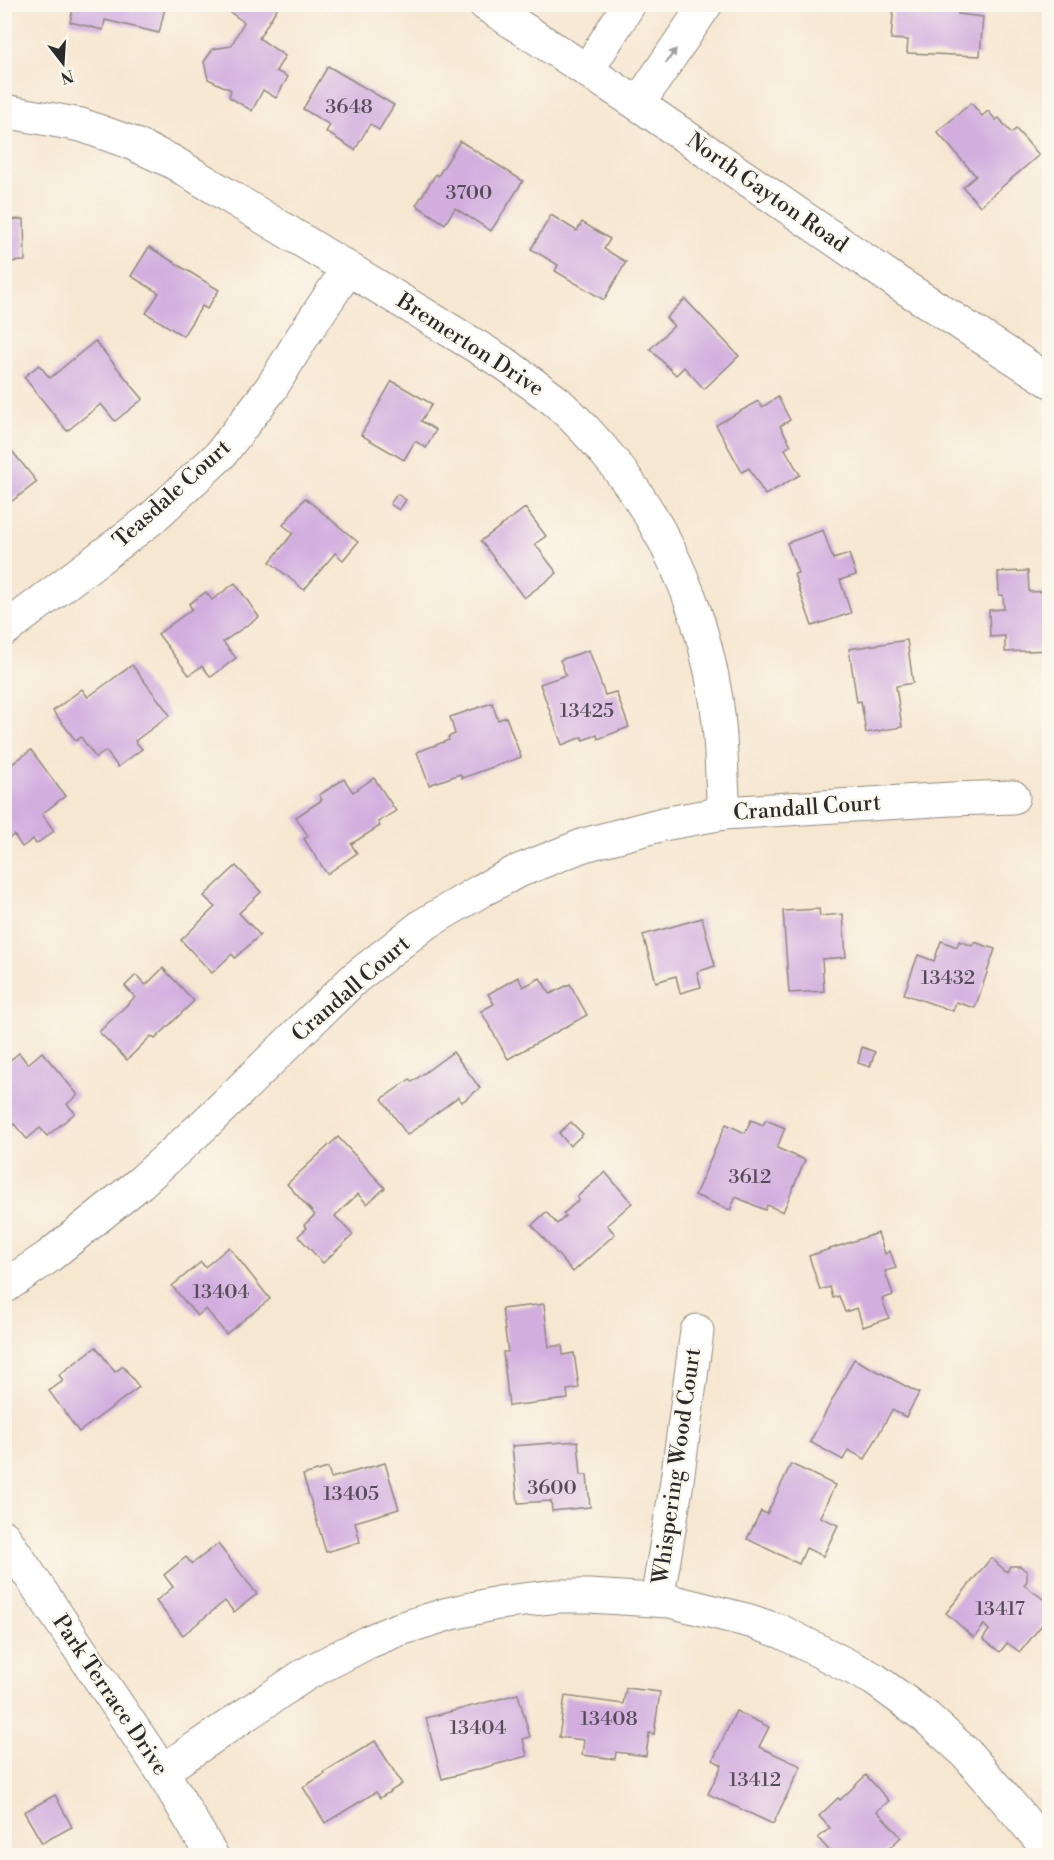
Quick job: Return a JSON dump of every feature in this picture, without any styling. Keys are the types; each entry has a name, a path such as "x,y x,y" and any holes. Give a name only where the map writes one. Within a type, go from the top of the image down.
{"street":[{"name":"North Gayton Road","path":"485,4 638,104 898,283 1050,381"},
{"path":"586,71 629,4"},
{"path":"638,104 706,4"},
{"name":"Bremerton Drive","path":"4,111 81,124 171,161 507,365 558,404 598,444 636,492 666,541 688,591 705,641 716,700 724,813"},
{"name":"Teasdale Court","path":"4,630 151,519 220,455 272,387 348,268"},
{"name":"Crandall Court","path":"4,1287 48,1257 140,1183 204,1125 356,978 423,925 516,872 584,845 663,824 724,813 1013,797"},
{"name":"Whispering Wood Court","path":"657,1600 676,1488 697,1331"},
{"name":"Park Terrace Drive","path":"4,1538 162,1771 212,1856"},
{"path":"162,1771 306,1674 368,1642 397,1630 448,1614 498,1603 579,1596 657,1600 750,1621 782,1632 874,1678 926,1717 966,1753 1050,1851"}],"building":[{"path":"74,4 166,4 159,33 105,20 103,30 70,22"},
{"path":"894,4 959,4 958,14 983,17 980,56 907,53 908,40 891,39"},
{"path":"236,5 279,5 259,38 285,56 276,71 288,77 276,98 263,90 252,111 229,97 231,90 208,79 204,62 213,49 231,46 244,22 231,13"},
{"path":"328,66 394,105 379,130 370,124 355,150 326,132 330,125 303,109"},
{"path":"971,103 982,116 988,111 996,120 999,118 1011,133 1016,129 1039,155 980,206 963,187 976,176 937,132"},
{"path":"460,141 523,181 491,231 455,208 445,224 416,205"},
{"path":"551,215 577,231 582,222 610,239 604,249 626,262 604,300 555,271 558,265 531,249"},
{"path":"24,219 25,261 4,262 4,220"},
{"path":"149,247 219,290 207,309 202,306 183,336 146,313 159,293 131,276"},
{"path":"685,299 739,356 704,389 684,367 676,375 650,349 674,326 666,318"},
{"path":"95,341 143,399 115,421 101,404 67,431 24,377 39,365 50,378"},
{"path":"392,381 432,404 421,421 436,430 426,448 415,441 404,460 361,435"},
{"path":"778,397 790,420 780,426 791,445 785,449 800,475 765,495 749,468 742,472 716,425 758,401 762,407"},
{"path":"4,441 37,482 4,507"},
{"path":"397,494 406,500 399,510 390,504"},
{"path":"305,498 358,542 343,560 335,553 304,590 270,562 293,533 283,525"},
{"path":"525,508 546,536 535,544 557,573 524,598 481,541"},
{"path":"823,530 833,559 849,554 856,575 840,580 851,613 812,626 794,574 798,573 787,543"},
{"path":"1028,571 1029,592 1050,591 1050,650 1005,652 1005,636 990,637 989,610 1004,609 1003,595 999,595 998,572"},
{"path":"235,583 259,617 223,642 236,658 211,677 202,666 189,675 158,634 192,609 189,604 206,592 212,600"},
{"path":"907,640 913,683 896,686 902,727 866,733 861,701 857,702 849,649"},
{"path":"589,650 605,695 616,692 629,727 598,739 597,735 583,740 582,737 562,745 540,684 566,675 560,660"},
{"path":"132,665 170,715 135,741 142,749 118,767 106,751 96,758 81,737 76,741 53,711 82,689 88,697"},
{"path":"492,703 498,720 506,717 521,757 462,778 460,774 429,785 417,752 449,740 448,737 455,734 450,717"},
{"path":"31,750 65,796 42,814 54,831 36,844 33,839 22,847 14,835 4,842 4,770"},
{"path":"374,778 396,811 378,822 380,826 351,844 357,853 327,874 304,839 308,836 296,817 322,800 319,795 344,779 353,792"},
{"path":"236,866 261,892 239,913 260,935 235,958 232,954 212,973 181,940 215,907 204,896"},
{"path":"819,909 820,916 843,914 846,957 822,959 824,991 789,993 783,911"},
{"path":"702,918 715,966 697,972 701,987 680,993 676,976 656,982 643,935"},
{"path":"941,941 957,947 959,941 973,946 974,942 995,949 975,1008 956,1002 953,1011 904,994 918,955 934,961"},
{"path":"163,968 194,1001 155,1039 151,1036 127,1060 99,1032 135,997 125,986 136,975 146,985"},
{"path":"518,977 523,987 540,978 550,994 570,984 587,1015 508,1059 481,1011 494,1004 488,994"},
{"path":"862,1047 875,1052 870,1067 858,1063"},
{"path":"42,1052 78,1095 67,1104 75,1113 47,1136 40,1128 27,1139 14,1124 7,1130 4,1126 4,1065 19,1053 28,1064"},
{"path":"453,1052 480,1088 462,1102 458,1097 407,1135 382,1099 410,1079 412,1082"},
{"path":"751,1120 763,1125 766,1120 785,1128 777,1148 805,1160 783,1212 767,1205 765,1210 736,1197 730,1210 695,1195 726,1124 745,1133"},
{"path":"571,1122 583,1134 570,1146 559,1133"},
{"path":"338,1137 385,1188 367,1204 358,1194 335,1216 353,1235 323,1263 298,1236 307,1228 304,1225 315,1215 287,1184"},
{"path":"605,1172 632,1203 607,1225 615,1234 573,1272 532,1225 546,1212 557,1224 566,1216 563,1214 579,1200 577,1197"},
{"path":"878,1233 885,1254 890,1251 896,1268 885,1271 893,1295 882,1299 889,1318 863,1327 857,1308 845,1312 839,1296 833,1298 830,1287 820,1290 809,1256"},
{"path":"229,1247 270,1299 226,1334 206,1309 197,1316 172,1286 201,1262 205,1267"},
{"path":"544,1304 549,1347 562,1345 563,1355 574,1353 579,1388 567,1390 568,1399 509,1406 503,1352 508,1352 502,1309"},
{"path":"96,1347 115,1372 123,1366 139,1387 79,1432 49,1391 63,1381 59,1375"},
{"path":"854,1359 919,1393 906,1417 892,1410 865,1459 848,1450 843,1460 810,1442"},
{"path":"578,1441 581,1475 587,1475 590,1507 552,1511 551,1501 518,1503 512,1446"},
{"path":"385,1463 399,1509 355,1522 360,1542 326,1552 303,1475 328,1468 331,1478"},
{"path":"791,1464 835,1485 820,1517 838,1525 823,1556 806,1548 799,1564 747,1539 761,1511 767,1514"},
{"path":"218,1544 257,1594 234,1612 225,1601 183,1635 156,1601 173,1587 164,1575 186,1557 192,1564"},
{"path":"991,1558 1007,1572 1010,1566 1020,1566 1027,1572 1027,1581 1024,1585 1050,1604 1050,1615 1020,1652 1007,1643 1000,1652 983,1639 989,1630 984,1625 974,1638 946,1613"},
{"path":"626,1688 660,1692 654,1734 649,1733 646,1756 616,1752 615,1759 582,1755 584,1740 559,1737 565,1696 623,1704"},
{"path":"518,1694 530,1737 523,1739 527,1756 442,1779 426,1718"},
{"path":"736,1711 769,1727 759,1747 801,1766 773,1824 708,1794 722,1765 713,1760"},
{"path":"375,1741 402,1784 380,1798 376,1792 325,1823 303,1787"},
{"path":"866,1775 889,1801 877,1811 901,1837 881,1856 834,1856 818,1838 830,1828 819,1816"},
{"path":"55,1795 72,1827 42,1843 24,1812"}]}
